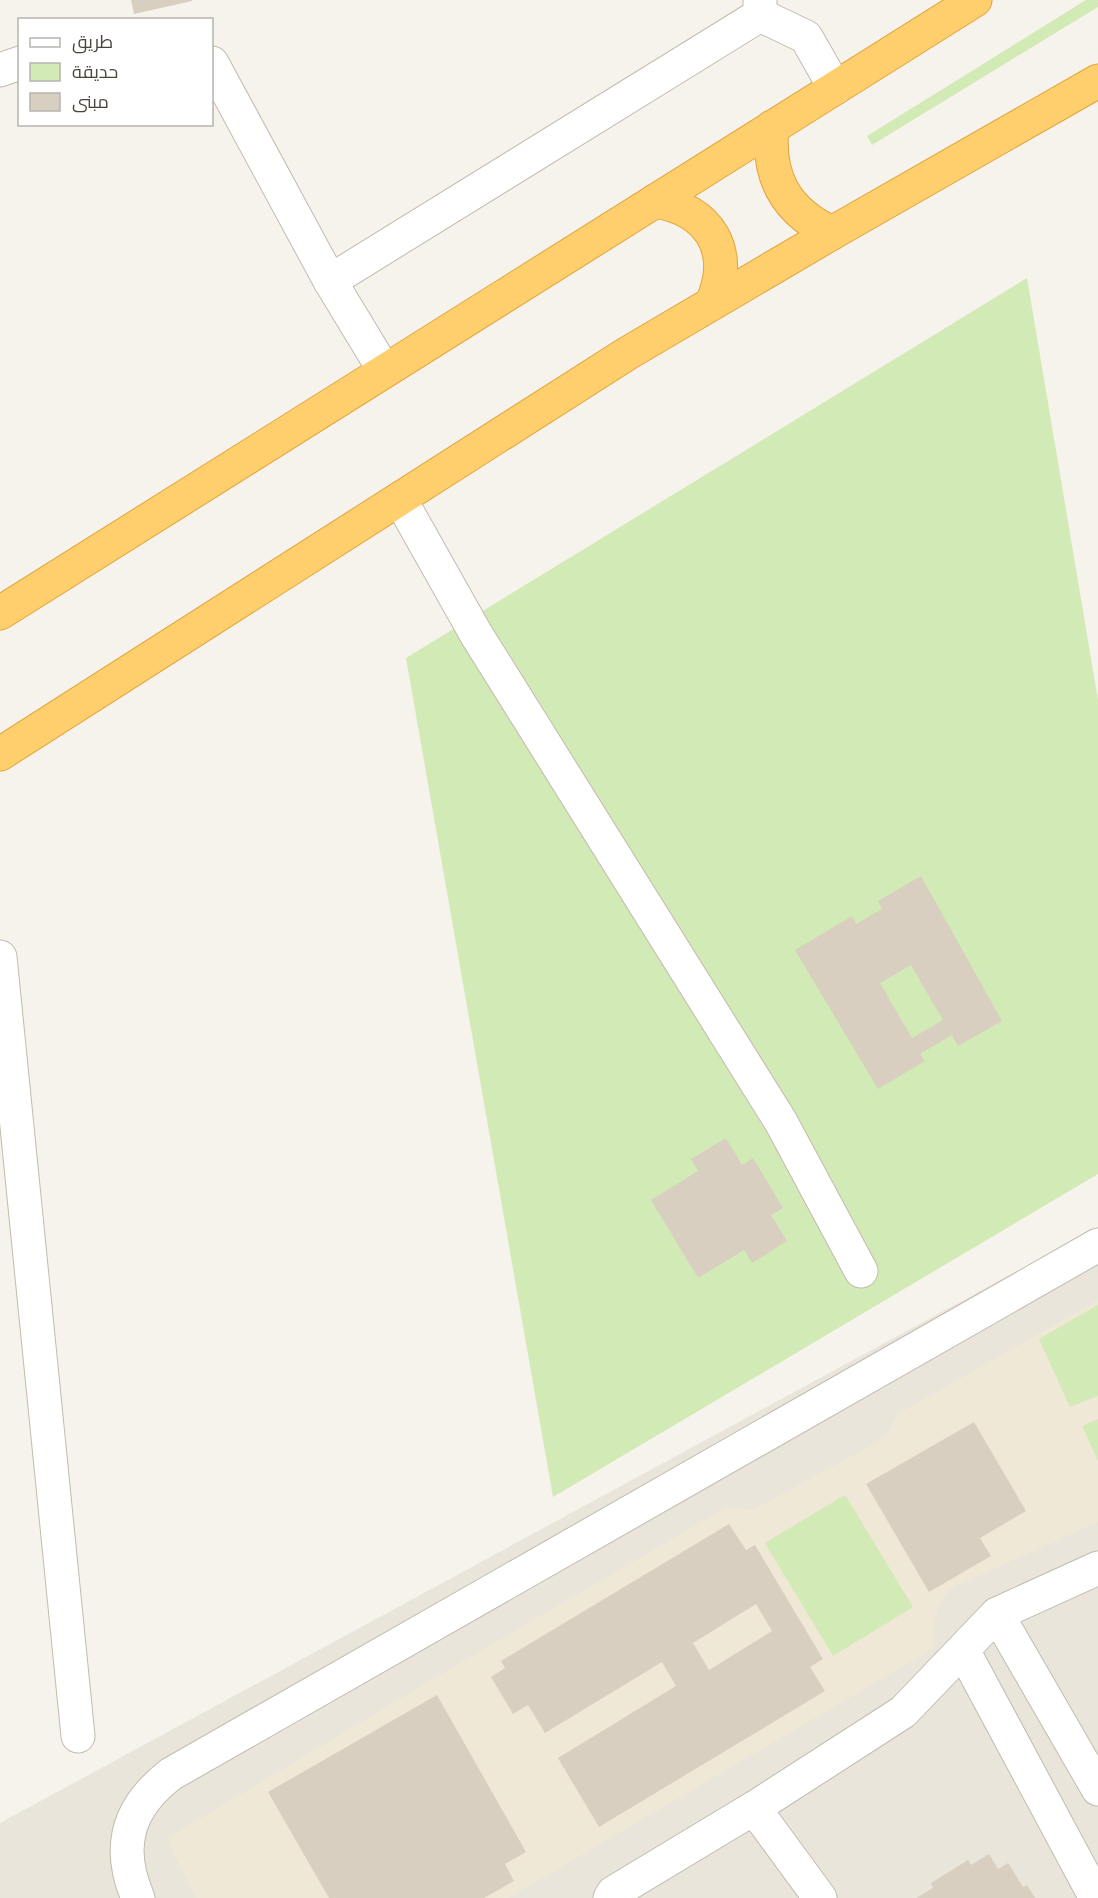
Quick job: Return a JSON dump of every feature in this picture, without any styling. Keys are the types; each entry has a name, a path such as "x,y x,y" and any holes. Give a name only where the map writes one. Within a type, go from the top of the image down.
{"highway":[{"path":"0,613 975,0"},
{"path":"0,754 628,353 1098,81"},
{"path":"772,127 771,155 778,183 787,199 815,225 832,233"},
{"path":"655,201 671,204 698,218 709,229 717,243 721,258 721,273 712,303"}],"street":[{"path":"330,281 760,7 806,37 835,88"},
{"path":"0,70 18,64"},
{"path":"213,65 330,281 384,370"},
{"path":"400,499 476,634 781,1122 861,1271"},
{"path":"0,957 78,1736"},
{"path":"138,1898 126,1863 129,1830 145,1799 171,1774 1098,1245"},
{"path":"610,1898 613,1893 754,1808 903,1712 997,1614 1098,1568"},
{"path":"997,1614 1098,1789"},
{"path":"963,1650 1096,1898"},
{"path":"754,1808 820,1898"}],"shaded area":[{"path":"1098,1227 1098,1898 0,1898 0,1823"},
{"path":"1098,1300 1098,1522 948,1591 938,1606 934,1627 934,1648 508,1898 197,1898 174,1855 168,1838 727,1507 753,1510 885,1438 898,1414"}],"green space":[{"path":"1086,0 1098,0 1098,7 872,145 867,136"},
{"path":"1027,278 1098,700 1098,1174 553,1497 406,658"},
{"path":"1098,1305 1098,1396 1070,1407 1039,1339"},
{"path":"1098,1419 1098,1461 1082,1426"},
{"path":"845,1495 913,1607 833,1656 765,1543"}],"building":[{"path":"131,0 192,0 192,1 134,14"},
{"path":"921,876 1002,1021 958,1046 952,1035 920,1054 925,1061 878,1089 795,950 852,916 856,924 882,909 878,901","holes":["911,965 943,1020 912,1038 880,983"]},
{"path":"726,1138 742,1165 753,1158 783,1208 771,1215 787,1241 752,1263 744,1250 698,1278 651,1200 698,1171 691,1159"},
{"path":"974,1422 1026,1511 980,1538 991,1556 929,1592 866,1484"},
{"path":"729,1524 746,1550 755,1545 823,1659 810,1667 825,1691 599,1827 558,1758 676,1686 662,1662 545,1733 528,1705 513,1714 491,1677 505,1668 501,1661","holes":["756,1604 772,1631 709,1670 693,1643"]},
{"path":"437,1695 526,1852 505,1864 514,1881 484,1898 329,1898 268,1792"},
{"path":"989,1854 998,1869 1008,1863 1023,1887 1027,1885 1035,1898 916,1898 933,1888 931,1883 968,1860 971,1865"}]}
